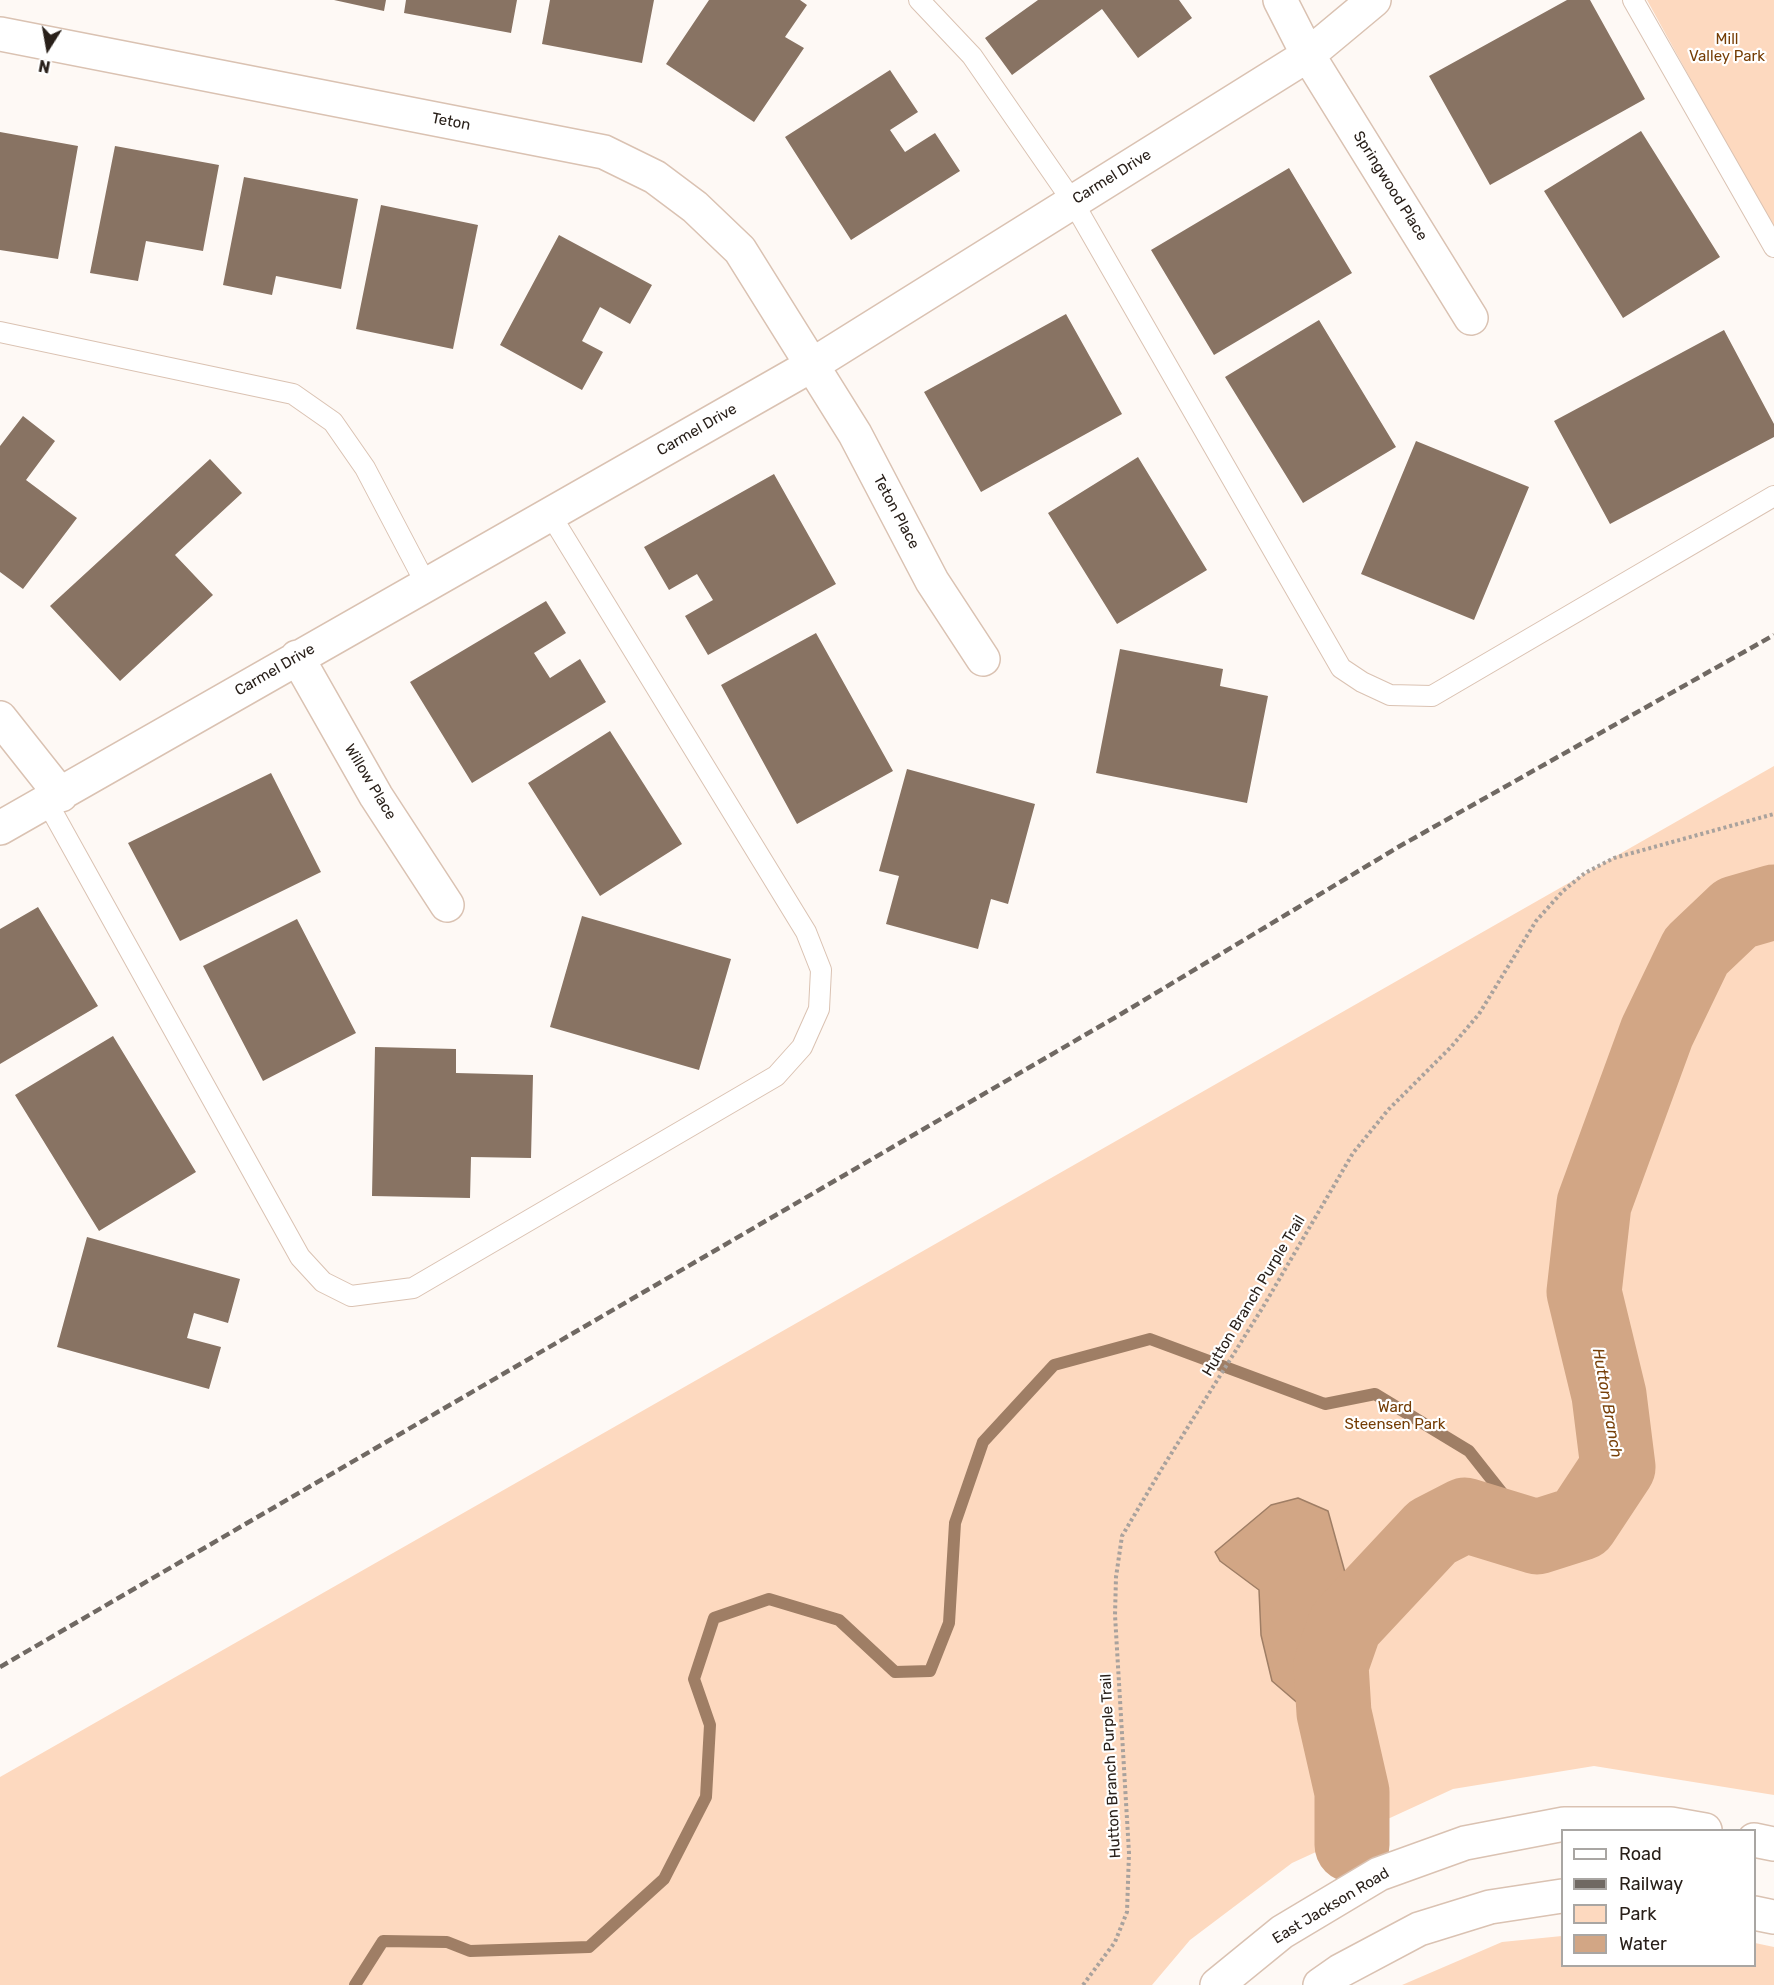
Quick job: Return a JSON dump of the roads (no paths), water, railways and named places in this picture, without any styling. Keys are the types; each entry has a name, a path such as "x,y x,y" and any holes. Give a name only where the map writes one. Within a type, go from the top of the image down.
{"street":[{"name":"Springwood Place","path":"1280,0 1308,55 1471,318"},
{"name":"Carmel Drive","path":"0,828 812,365 1308,55 1374,0"},
{"name":"Teton","path":"0,34 604,152 656,177 695,207 740,250 812,365"},
{"name":"Teton Place","path":"812,365 855,434 932,581 983,659"},
{"name":"Willow Place","path":"297,657 376,796 447,905"},
{"path":"0,717 54,798"},
{"name":"East Jackson Road","path":"1216,1985 1282,1932 1379,1874 1465,1843 1564,1824 1671,1824 1699,1829"},
{"path":"1756,1840 1774,1844"},
{"path":"1320,1985 1340,1971 1419,1929 1490,1907 1561,1896"},
{"path":"1756,1913 1774,1917"}],"lane":[{"path":"920,0 972,56 1073,202 1341,668 1362,682 1390,694 1432,696 1774,496"},
{"path":"1633,0 1774,247"},
{"path":"0,332 294,394 333,423 365,468 426,584"},
{"path":"54,798 300,1257 323,1282 351,1296 413,1288 776,1076 802,1047 819,1009 821,970 806,932 550,514"}],"water":[{"path":"1298,1498 1328,1511 1346,1576 1361,1577 1373,1570 1396,1545 1407,1550 1418,1560 1415,1575 1394,1592 1350,1644 1345,1707 1356,1771 1320,1770 1308,1712 1272,1681 1261,1635 1259,1590 1220,1561 1215,1552 1271,1505"}],"waterway":[{"name":"Hutton Branch","path":"1352,1845 1352,1792 1334,1713 1331,1665 1345,1625 1432,1532 1465,1515 1537,1537 1581,1523 1618,1467 1609,1395 1584,1292 1594,1204 1657,1032 1696,951 1736,913 1774,902"},
{"path":"355,1985 383,1941 447,1942 470,1951 589,1947 664,1879 706,1797 710,1725 694,1679 714,1618 769,1599 839,1620 895,1672 930,1671 949,1623 955,1523 983,1442 1054,1365 1150,1339 1325,1404 1375,1394 1469,1451 1537,1537"}],"railway":[{"path":"0,1667 1121,1014 1400,846 1774,635"}],"park label":[{"name":"Mill Valley Park","path":"1727,48"},
{"name":"Ward Steensen Park","path":"1395,1416"}]}
